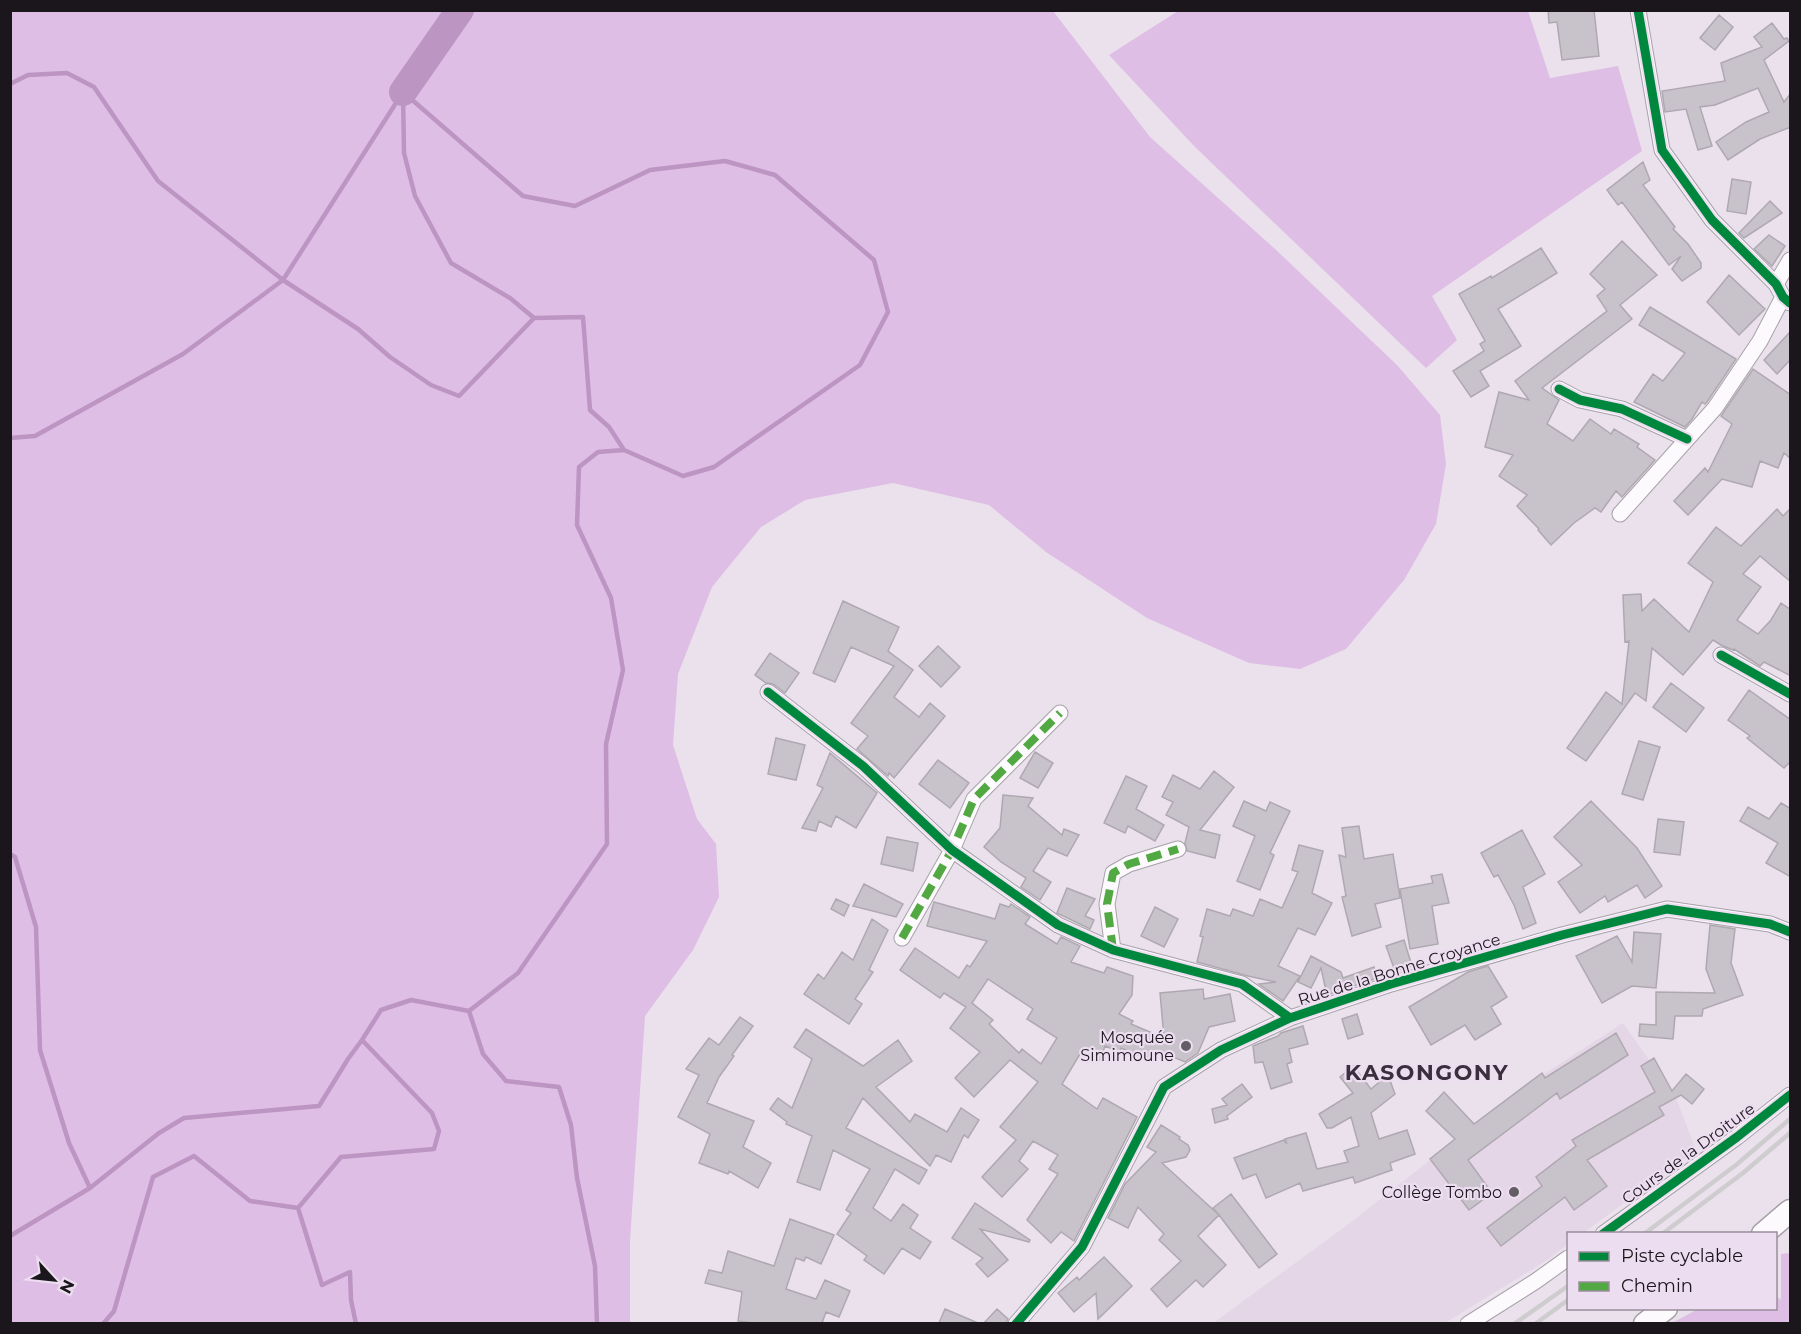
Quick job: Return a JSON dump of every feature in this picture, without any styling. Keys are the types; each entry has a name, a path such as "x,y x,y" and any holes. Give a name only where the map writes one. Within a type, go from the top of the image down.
{"main road":[{"path":"1764,1232 1791,1211"},
{"path":"1645,1323 1663,1310"}],"street":[{"path":"1638,10 1662,150 1712,220 1783,294"},
{"path":"1620,514 1715,408 1760,341 1783,294 1791,260"},
{"path":"1559,389 1580,400 1622,409 1687,439"},
{"path":"1721,655 1791,694"},
{"path":"768,692 863,766 952,850 1058,925 1113,950 1242,984 1290,1018"},
{"path":"902,938 952,850 974,799 1060,713"},
{"path":"1113,950 1107,904 1113,873 1129,864 1178,849"},
{"name":"Rue de la Bonne Croyance","path":"1016,1323 1082,1247 1164,1087 1221,1050 1290,1018 1391,984 1550,938 1667,909 1770,924 1791,932"},
{"name":"Cours de la Droiture","path":"1604,1232 1737,1137 1791,1095"},
{"path":"1468,1323 1567,1259"}],"shaded area":[{"path":"10,11 1053,11 1150,137 1275,249 1397,365 1440,415 1446,464 1436,524 1404,580 1346,649 1300,669 1249,663 1147,618 1046,552 989,505 893,483 805,500 761,527 712,587 678,674 673,745 697,819 716,844 719,897 693,950 645,1016 630,1241 630,1323 11,1323"},
{"path":"1178,11 1528,11 1550,78 1618,66 1642,151 1432,296 1457,340 1426,368 1195,147 1109,55"},
{"name":"Collège Tombo","path":"1623,1023 1676,1098 1696,1150 1584,1232 1567,1232 1567,1245 1547,1260 1445,1323 1212,1324 1346,1226 1521,1089"},
{"path":"1790,1253 1790,1323 1672,1323 1696,1310 1777,1310 1777,1297 1781,1300 1781,1254"}],"building":[{"path":"1548,10 1594,10 1599,56 1562,60 1557,22 1549,23"},
{"path":"1719,15 1733,27 1715,50 1700,38"},
{"path":"1772,23 1784,39 1787,38 1789,41 1764,60 1784,102 1791,93 1791,127 1760,139 1728,160 1716,142 1746,122 1769,112 1758,88 1715,105 1700,107 1712,146 1698,150 1686,109 1665,112 1662,91 1725,81 1721,63 1762,47 1754,37"},
{"path":"1643,162 1650,180 1643,185 1675,227 1673,229 1688,244 1701,263 1701,268 1682,281 1672,269 1681,256 1669,265 1622,202 1618,205 1607,190"},
{"path":"1732,179 1751,182 1746,214 1727,211"},
{"path":"1770,201 1782,213 1744,238 1739,233"},
{"path":"1769,235 1785,246 1772,266 1754,249"},
{"path":"1622,241 1657,275 1620,305 1632,319 1542,388 1559,400 1547,424 1573,441 1590,419 1611,434 1614,429 1639,444 1637,447 1655,460 1622,497 1616,491 1601,512 1595,508 1574,523 1551,545 1517,506 1527,495 1499,476 1513,455 1485,447 1499,392 1529,400 1515,381 1607,311 1597,296 1605,289 1590,274"},
{"path":"1541,248 1557,273 1498,309 1521,346 1480,371 1489,386 1471,397 1453,371 1484,351 1480,344 1485,341 1459,294 1491,276 1492,278"},
{"path":"1729,275 1765,309 1739,335 1707,302"},
{"path":"1650,307 1736,359 1707,402 1705,404 1702,402 1685,427 1634,402 1653,374 1663,381 1685,353 1639,325"},
{"path":"1791,331 1791,359 1777,374 1764,360"},
{"path":"1753,369 1791,395 1791,459 1784,453 1778,468 1760,461 1752,487 1722,479 1688,515 1674,501 1705,468 1708,472 1732,424 1721,416"},
{"path":"1791,508 1791,582 1760,556 1743,574 1761,587 1737,620 1758,634 1771,620 1781,603 1791,610 1791,676 1764,662 1760,666 1734,649 1713,640 1683,675 1652,648 1646,701 1635,693 1586,761 1567,748 1606,692 1622,704 1629,641 1625,642 1623,595 1641,594 1642,611 1654,599 1689,632 1713,582 1688,563 1716,527 1741,546 1777,509 1783,516"},
{"path":"843,601 899,627 888,651 913,670 894,697 919,717 930,703 945,716 894,778 889,773 888,776 857,749 868,736 851,723 894,666 851,647 835,682 813,673"},
{"path":"938,646 960,667 941,687 919,666"},
{"path":"770,653 799,673 785,693 755,675"},
{"path":"1671,683 1704,708 1686,732 1653,707"},
{"path":"1749,690 1791,720 1791,761 1784,768 1747,738 1750,736 1728,720"},
{"path":"776,738 805,745 796,780 768,774"},
{"path":"1639,741 1660,747 1643,800 1622,794"},
{"path":"1035,752 1053,763 1038,788 1020,778"},
{"path":"830,753 877,793 856,828 836,816 831,827 819,821 816,831 802,828 823,788 817,785"},
{"path":"938,760 969,783 950,808 919,784"},
{"path":"1214,771 1234,787 1200,830 1220,835 1215,858 1187,851 1185,843 1189,827 1166,815 1173,802 1162,797 1173,775 1200,789"},
{"path":"1126,776 1147,786 1136,809 1164,825 1155,841 1128,826 1125,833 1104,823"},
{"path":"1003,795 1033,798 1028,806 1062,835 1064,829 1079,835 1067,856 1048,848 1033,871 1051,882 1040,900 1021,887 1026,878 1001,862 984,847 1000,828"},
{"path":"1244,801 1266,811 1270,802 1290,811 1270,853 1274,855 1260,890 1237,881 1255,836 1233,826"},
{"path":"1591,801 1637,848 1662,886 1645,898 1637,885 1608,902 1605,896 1580,913 1558,882 1582,865 1554,837"},
{"path":"1781,803 1791,809 1791,877 1766,863 1778,843 1740,821 1748,807 1769,819"},
{"path":"1658,819 1684,822 1680,855 1654,852"},
{"path":"1359,826 1364,859 1393,854 1400,898 1375,904 1381,927 1352,936 1342,897 1346,896 1339,855 1346,857 1342,828"},
{"path":"1522,830 1545,874 1523,887 1536,923 1523,929 1514,905 1498,875 1494,877 1481,853"},
{"path":"887,837 918,843 913,871 881,864"},
{"path":"1299,845 1323,851 1312,893 1332,903 1315,935 1298,928 1278,966 1300,976 1283,1001 1259,984 1276,982 1197,962 1203,937 1200,936 1207,909 1230,916 1233,909 1253,916 1260,899 1282,908 1298,872 1292,870"},
{"path":"1442,874 1449,903 1432,906 1438,944 1410,949 1400,889 1433,883 1431,876"},
{"path":"864,884 903,904 896,917 853,906"},
{"path":"1067,888 1095,899 1085,916 1094,920 1090,929 1057,913"},
{"path":"836,899 849,905 844,916 831,909"},
{"path":"934,902 995,919 1000,904 1009,907 1011,904 1030,917 1025,924 1057,944 1061,937 1080,946 1071,962 1104,973 1107,967 1133,976 1132,995 1119,1014 1133,1021 1131,1024 1164,1038 1160,993 1203,989 1204,999 1230,994 1235,1021 1209,1027 1198,1053 1185,1062 1159,1051 1155,1062 1121,1048 1120,1052 1105,1046 1100,1060 1080,1054 1062,1084 1097,1109 1103,1098 1137,1117 1074,1241 1061,1232 1051,1243 1027,1220 1058,1174 1049,1169 1058,1155 1033,1141 1019,1161 1028,1169 1002,1197 982,1177 1016,1140 1000,1127 1038,1082 1010,1060 974,1097 955,1078 980,1052 950,1028 966,1007 944,993 940,998 900,970 915,948 959,978 967,965 970,967 987,941 927,926","holes":["988,979 1033,1009 1027,1019 1057,1038 1041,1064 1022,1049 1019,1053 989,1024 993,1020 972,1003"]},
{"path":"1155,907 1178,919 1164,947 1141,936"},
{"path":"872,919 888,930 869,970 873,972 855,999 862,1004 849,1024 804,994 818,974 824,979 842,952 853,960"},
{"path":"1710,925 1735,929 1731,963 1743,995 1703,1009 1702,1016 1675,1016 1673,1039 1639,1036 1640,1024 1656,1025 1656,992 1715,993 1706,969"},
{"path":"1634,932 1661,934 1656,988 1632,986 1602,1003 1576,956 1617,936 1632,962"},
{"path":"1404,940 1412,966 1395,971 1386,946"},
{"path":"1311,956 1341,972 1343,978 1374,967 1377,978 1327,995 1321,968 1311,988 1298,982"},
{"path":"1488,966 1507,997 1491,1007 1501,1024 1475,1040 1465,1025 1431,1045 1409,1007 1468,972"},
{"path":"1357,1014 1363,1034 1348,1039 1342,1019"},
{"path":"740,1017 753,1026 732,1055 734,1056 719,1077 707,1103 754,1121 743,1147 771,1163 758,1188 729,1171 728,1174 699,1163 710,1134 678,1117 699,1075 686,1069 709,1038 719,1045"},
{"path":"1303,1026 1308,1044 1289,1049 1292,1062 1287,1064 1292,1082 1271,1089 1263,1062 1255,1063 1253,1046"},
{"path":"806,1029 863,1066 898,1040 912,1061 876,1087 910,1122 915,1114 947,1132 961,1108 979,1120 968,1138 964,1135 951,1162 936,1155 930,1166 863,1098 846,1128 927,1170 919,1184 895,1169 873,1208 891,1221 903,1204 918,1215 910,1228 931,1242 920,1259 902,1248 884,1274 864,1260 867,1256 837,1234 851,1213 846,1210 870,1169 833,1150 820,1190 797,1182 812,1136 786,1124 787,1122 770,1109 778,1098 792,1108 812,1059 794,1047"},
{"path":"1616,1033 1628,1055 1560,1099 1557,1093 1468,1160 1492,1193 1469,1210 1430,1159 1455,1139 1426,1111 1444,1092 1474,1124 1542,1073 1545,1078"},
{"path":"1654,1058 1672,1091 1686,1074 1704,1089 1692,1104 1681,1095 1659,1107 1664,1115 1587,1160 1607,1186 1574,1210 1565,1197 1501,1246 1487,1228 1542,1186 1536,1177 1576,1146 1572,1140 1655,1092 1641,1066"},
{"path":"1353,1066 1371,1089 1388,1075 1395,1094 1371,1113 1379,1139 1407,1130 1415,1154 1390,1163 1392,1170 1355,1183 1353,1177 1303,1191 1300,1183 1266,1198 1256,1174 1243,1179 1234,1158 1284,1140 1287,1144 1285,1139 1306,1133 1317,1169 1348,1162 1344,1151 1359,1146 1351,1117 1332,1128 1327,1128 1319,1114 1353,1093 1340,1077"},
{"path":"1242,1084 1252,1097 1227,1116 1228,1119 1215,1123 1212,1109 1227,1105 1222,1099"},
{"path":"1161,1125 1188,1145 1190,1150 1186,1157 1162,1163 1219,1215 1198,1236 1226,1265 1203,1287 1196,1280 1167,1307 1151,1289 1181,1261 1159,1240 1164,1234 1138,1207 1128,1228 1108,1218 1125,1184 1156,1152 1147,1147"},
{"path":"1231,1194 1277,1254 1259,1268 1213,1208"},
{"path":"975,1203 1030,1240 1029,1242 980,1229 1008,1260 988,1277 976,1264 983,1258 952,1238"},
{"path":"790,1219 834,1235 821,1264 806,1257 804,1261 796,1258 786,1289 816,1299 825,1280 850,1291 839,1317 826,1312 822,1323 738,1321 742,1292 705,1283 709,1270 722,1273 728,1251 774,1266"},
{"path":"1104,1257 1132,1286 1098,1319 1096,1293 1074,1312 1058,1293 1077,1277 1079,1280"},
{"path":"945,1309 978,1323 939,1323"},
{"path":"997,1309 1008,1319 1006,1323 984,1323"}],"waterway":[{"path":"403,92 460,10"},
{"path":"10,84 28,75 67,73 94,87 158,181 283,280 358,329 390,357 431,385 459,396 534,318"},
{"path":"403,92 404,153 415,196 451,263 510,298 534,318 583,317 590,410 609,427 624,450"},
{"path":"10,438 35,436 183,354 283,280 403,92"},
{"path":"103,1324 114,1311 153,1177 194,1156 250,1201 298,1208 341,1157 434,1149 439,1131 432,1113 362,1040 381,1010 411,1000 469,1011 518,973 607,844 606,744 623,670 611,598 577,525 579,467 598,452 624,450 683,476 714,467 860,365 888,312 874,260 775,175 725,161 650,170 575,206 523,196 403,92"},
{"path":"10,854 15,857 36,927 40,1050 69,1143 90,1188"},
{"path":"469,1011 483,1054 506,1081 559,1087 571,1125 577,1178 595,1266 597,1324"},
{"path":"10,1236 90,1188 159,1133 184,1118 319,1106 362,1040"},
{"path":"298,1208 322,1285 350,1272 351,1300 356,1324"}],"railway":[{"path":"1647,1232 1736,1165 1790,1119"},
{"path":"1665,1232 1743,1173 1790,1133"},
{"path":"1514,1324 1567,1287"},
{"path":"1535,1324 1567,1301"}],"marked path":[{"path":"902,938 952,850 974,799 1060,713"},
{"path":"1113,950 1107,904 1113,873 1129,864 1178,849"}],"cycle path":[{"path":"1638,10 1662,150 1712,220 1776,284 1783,297 1790,303"},
{"path":"1559,389 1580,400 1622,409 1687,439"},
{"path":"1721,655 1790,694"},
{"path":"768,692 863,766 952,850 1058,925 1113,950 1242,984 1290,1018"},
{"path":"1016,1324 1082,1247 1164,1087 1221,1050 1290,1018 1391,984 1562,935 1667,909 1770,924 1790,932"},
{"path":"1606,1232 1737,1137 1790,1095"}],"place":[{"name":"Mosquée Simimoune","path":"1186,1046"},
{"name":"Collège Tombo","path":"1514,1192"}],"district":[{"name":"KASONGONY","path":"1427,1072"}]}
